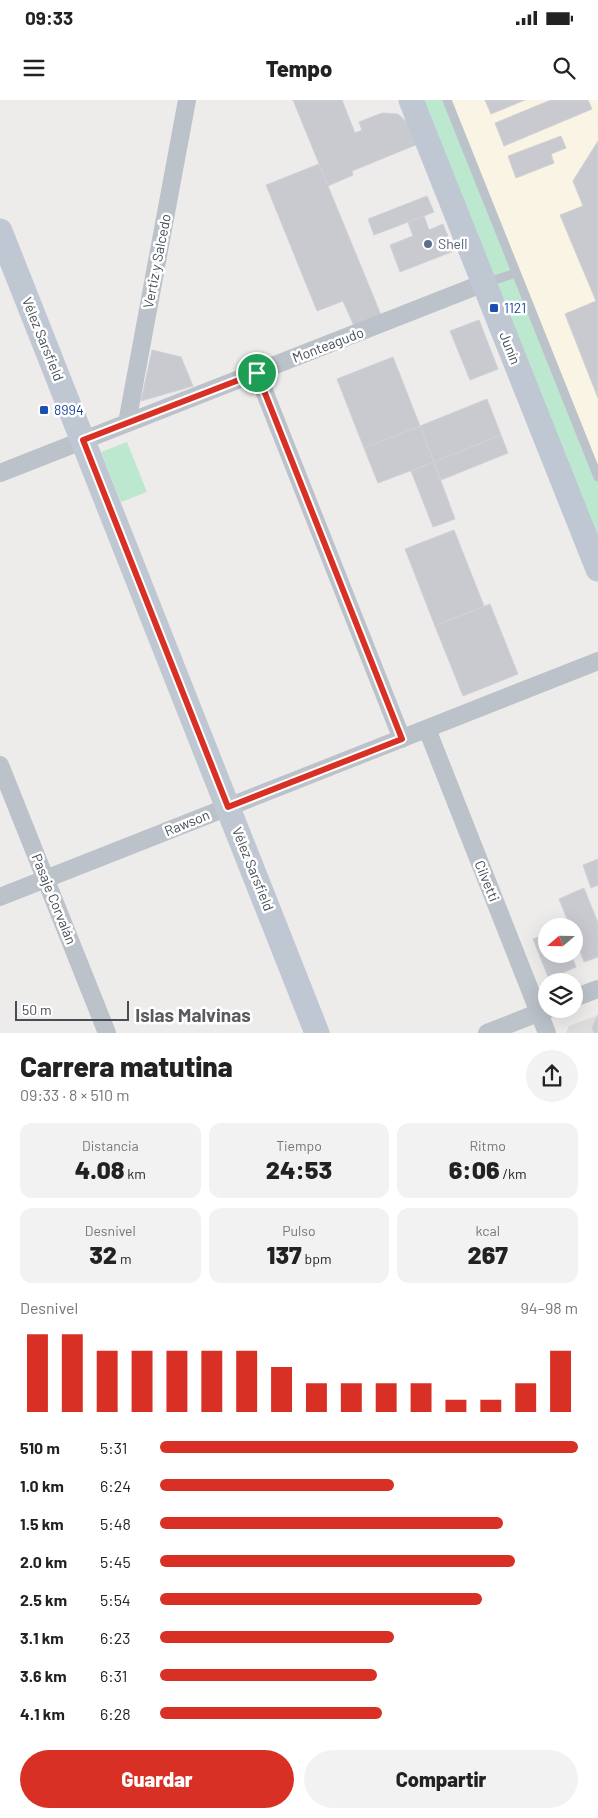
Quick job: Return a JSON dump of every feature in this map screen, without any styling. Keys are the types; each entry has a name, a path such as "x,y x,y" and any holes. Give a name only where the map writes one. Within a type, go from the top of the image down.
{"main road":[{"name":"Junín","path":"411,100 598,569"},
{"name":"Vélez Sarsfield","path":"0,231 317,1033"}],"street":[{"name":"Vertiz y Salcedo","path":"127,423 187,100"},
{"name":"Monteagudo","path":"0,472 484,284"},
{"path":"257,373 402,739"},
{"name":"Rawson","path":"0,897 598,661"},
{"name":"Cilvetti","path":"426,729 538,999"},
{"name":"Pasaje Corvalán","path":"0,765 107,1033"},
{"path":"583,995 598,989"},
{"path":"487,1033 538,1013"},
{"name":"Cilvetti","path":"544,1018 547,1033"}],"lane":[{"path":"447,100 598,477"},
{"name":"Monteagudo","path":"484,284 516,273"}],"shaded area":[{"path":"447,100 598,100 598,477"},
{"path":"598,1015 598,1033 566,1033 569,1026"}],"green space":[{"path":"411,100 447,100 598,477 598,569"},
{"path":"127,442 147,492 121,502 101,452"}],"building":[{"path":"293,100 342,100 355,133 362,130 359,122 382,113 398,114 409,124 418,144 352,171 353,175 328,186"},
{"path":"485,100 525,100 491,114"},
{"path":"551,100 588,100 592,109 504,146 495,123"},
{"path":"561,136 566,148 551,154 554,163 516,178 508,156"},
{"path":"598,141 598,398 565,314 596,301 560,215 583,206 573,181"},
{"path":"319,164 381,315 354,326 343,301 317,311 266,185"},
{"path":"427,196 434,212 374,235 368,219"},
{"path":"424,216 429,230 443,224 454,251 400,272 390,245 413,236 408,222"},
{"path":"479,320 498,369 470,380 450,331"},
{"path":"152,350 181,357 193,386 141,401"},
{"path":"393,357 420,426 364,448 337,379"},
{"path":"487,399 501,435 434,462 420,426"},
{"path":"420,426 434,462 378,483 364,448"},
{"path":"501,435 508,453 441,480 434,462"},
{"path":"434,462 455,519 433,527 411,471"},
{"path":"454,530 484,606 435,626 405,549"},
{"path":"490,604 518,674 463,696 435,626"},
{"path":"598,859 598,885 591,888 583,865"},
{"path":"584,888 598,923 598,957 584,962 583,918 567,918 559,899"},
{"path":"538,937 538,952 533,939"},
{"path":"543,963 574,963 576,967 562,973 547,973"},
{"path":"598,1015 598,1033 594,1033 592,1027"}],"place":[{"name":"Shell","path":"428,244"},
{"name":"1121","path":"494,308"},
{"name":"8994","path":"44,410"}],"district":[{"name":"Islas Malvinas","path":"193,1015"}],"route":[{"path":"257,373 402,739 228,807 83,440 257,373"}]}
